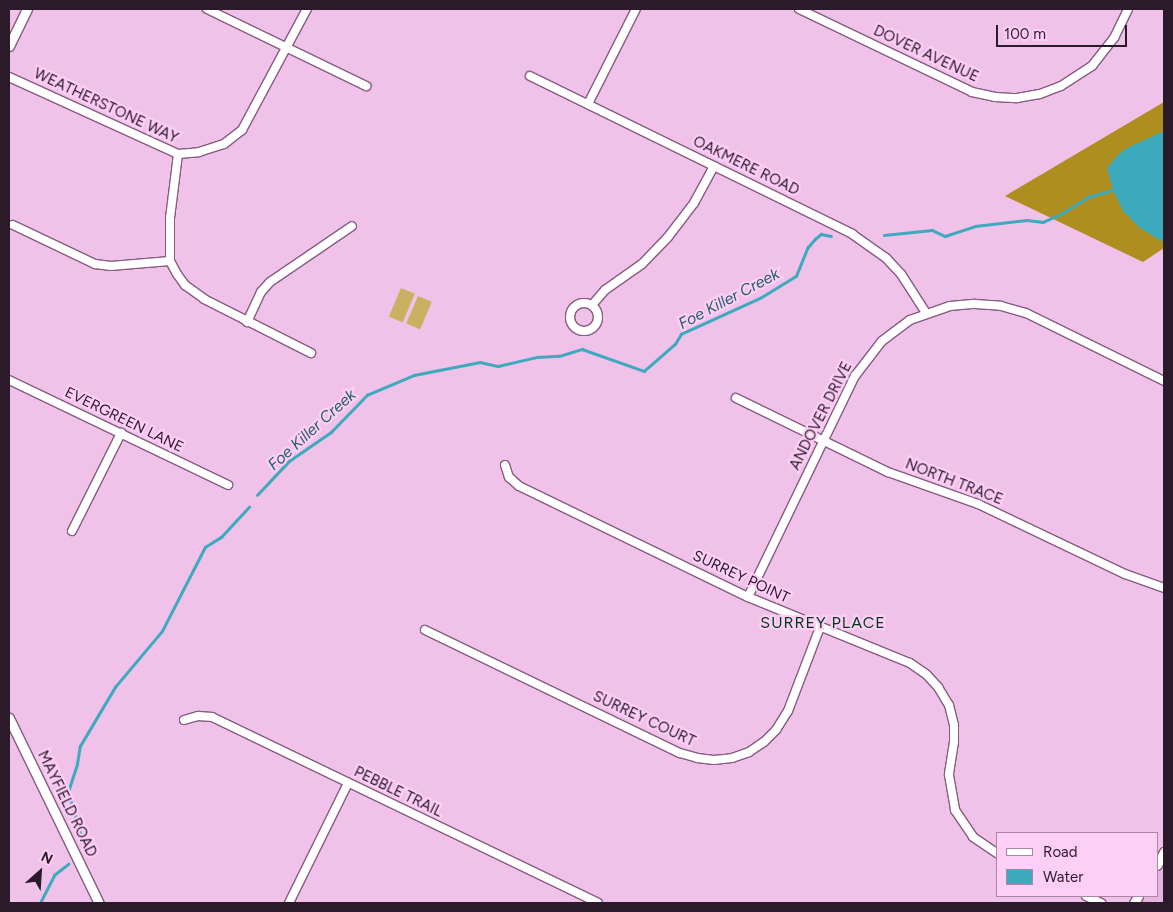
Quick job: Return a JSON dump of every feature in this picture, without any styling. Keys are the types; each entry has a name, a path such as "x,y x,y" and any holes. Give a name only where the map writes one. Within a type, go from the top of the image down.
{"street":[{"path":"9,46 27,9"},
{"path":"207,9 366,86"},
{"name":"WEATHERSTONE WAY","path":"9,77 178,154 193,154 224,144 242,130 307,9"},
{"path":"588,104 636,9"},
{"name":"DOVER AVENUE","path":"799,9 957,86 994,97 1017,98 1040,94 1061,86 1085,71 1104,52 1128,9"},
{"name":"OAKMERE ROAD","path":"530,76 846,230 867,243 901,274 926,313"},
{"path":"178,154 170,218 170,261 184,284 204,300 311,353"},
{"path":"592,305 605,290 642,264 668,237 694,203 714,166"},
{"path":"13,225 96,264 111,266 170,261"},
{"path":"247,322 261,292 270,282 352,226"},
{"name":"ANDOVER DRIVE","path":"748,597 855,376 869,354 894,330 926,313 950,306 975,304 1001,306 1026,313 1164,381"},
{"name":"EVERGREEN LANE","path":"9,380 228,485"},
{"name":"NORTH TRACE","path":"736,398 888,472 978,504 1125,574 1164,588"},
{"path":"72,532 121,434"},
{"name":"SURREY POINT","path":"505,465 509,477 519,486 748,597 910,663 926,674 938,687 948,705 954,725 954,742 948,776 955,810 974,837 996,852"},
{"name":"SURREY COURT","path":"425,630 680,753 714,760 732,758 749,752 764,742 776,730 788,711 820,627"},
{"name":"PEBBLE TRAIL","path":"184,720 198,716 212,718 598,903"},
{"name":"MAYFIELD ROAD","path":"9,718 99,903"},
{"path":"289,903 348,783"},
{"path":"1158,863 1164,852"},
{"path":"1088,897 1101,903"}],"shaded area":[{"path":"1164,102 1164,248 1143,262 1005,196"},
{"path":"401,288 415,294 403,322 389,317"},
{"path":"418,296 432,302 420,329 406,324"},
{"path":"1164,853 1164,903 1133,903 1137,897 1158,897 1158,863"}],"water":[{"path":"1164,131 1164,241 1161,241 1140,228 1123,211 1113,190 1107,168 1127,148"}],"waterway":[{"name":"Foe Killer Creek","path":"884,235 932,230 945,236 975,226 1027,220 1043,222 1061,214 1088,197 1113,190"},
{"name":"Foe Killer Creek","path":"257,495 289,461 331,432 367,395 414,375 480,362 498,366 537,357 559,356 582,349 644,371 675,344 681,334 760,298 796,276 808,247 821,234 831,236"},
{"name":"Foe Killer Creek","path":"81,837 68,792 77,764 80,746 115,687 162,631 205,547 221,537 249,507"},
{"name":"Foe Killer Creek","path":"40,903 54,875 68,864"}],"district":[{"name":"SURREY PLACE","path":"823,623"}]}
